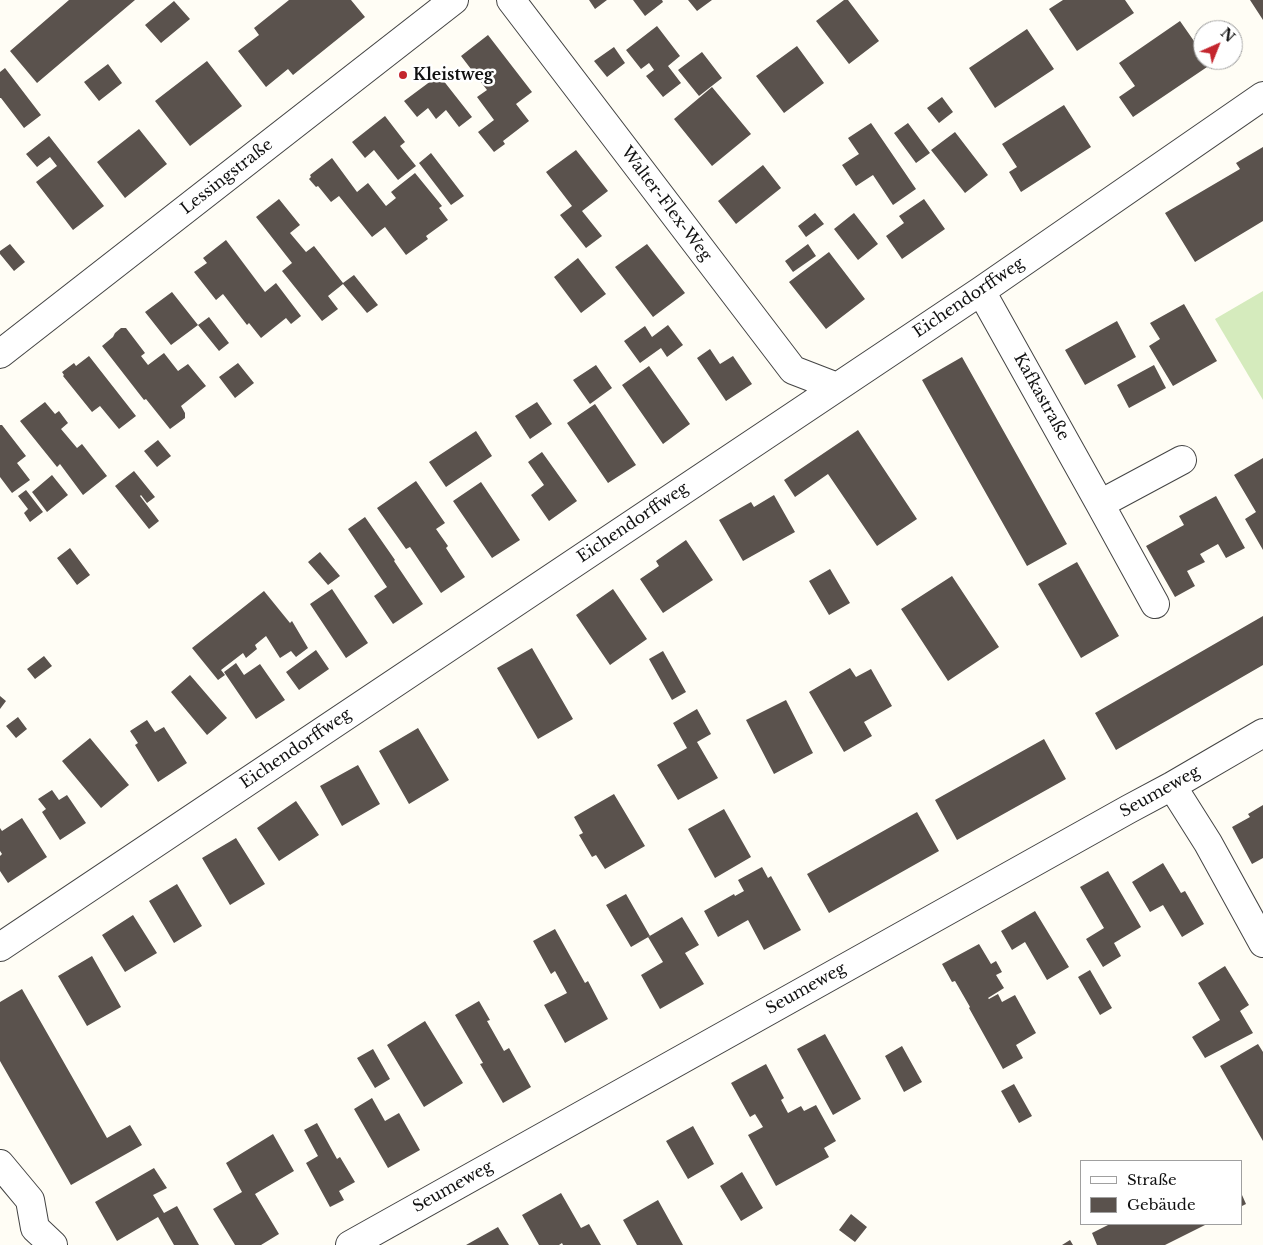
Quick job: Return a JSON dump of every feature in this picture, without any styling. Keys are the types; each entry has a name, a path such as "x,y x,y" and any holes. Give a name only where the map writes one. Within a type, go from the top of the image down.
{"street":[{"name":"Walter-Flex-Weg","path":"511,0 793,370 837,387"},
{"name":"Lessingstraße","path":"0,354 438,5"},
{"name":"Eichendorffweg","path":"0,947 981,291 1263,96"},
{"name":"Kafkastraße","path":"981,291 1155,604"},
{"path":"1100,504 1182,460"},
{"name":"Seumeweg","path":"350,1245 1263,734"},
{"path":"1172,786 1208,843 1263,943"},
{"path":"0,1164 30,1200 35,1228 53,1245"}],"green space":[{"path":"1263,291 1263,400 1215,319"}],"building":[{"path":"69,0 135,0 37,83 10,51"},
{"path":"289,0 351,0 365,17 293,75 288,69 266,87 238,51 259,35 254,28"},
{"path":"589,0 607,0 595,9"},
{"path":"633,0 662,0 663,2 645,16"},
{"path":"688,0 712,0 697,11"},
{"path":"844,0 848,0 879,41 849,64 816,21"},
{"path":"1063,0 1125,0 1134,13 1077,51 1049,9"},
{"path":"1250,0 1263,0 1263,20"},
{"path":"174,1 190,19 161,43 145,25"},
{"path":"1180,21 1193,40 1193,70 1203,70 1133,117 1119,97 1135,86 1119,63"},
{"path":"657,26 680,56 668,66 681,83 663,97 646,76 654,70 649,63 641,69 626,50"},
{"path":"1027,29 1054,69 995,108 969,68"},
{"path":"488,35 532,92 516,104 529,121 503,141 505,144 494,152 478,132 494,120 477,97 487,90 461,56"},
{"path":"797,46 824,83 784,113 756,76"},
{"path":"614,47 625,63 607,77 594,61"},
{"path":"702,52 722,78 699,96 678,70"},
{"path":"207,61 242,106 190,146 155,101"},
{"path":"108,64 122,83 99,101 84,82"},
{"path":"5,68 41,115 24,128 0,98 0,72"},
{"path":"439,75 472,117 459,127 446,110 436,119 428,108 417,117 404,101"},
{"path":"712,87 751,134 712,166 674,119"},
{"path":"942,97 953,112 939,123 927,108"},
{"path":"1064,105 1091,147 1021,192 1009,172 1017,167 1002,144"},
{"path":"385,116 405,142 400,146 416,166 398,180 374,150 365,158 352,142"},
{"path":"871,123 916,189 893,205 873,175 856,186 842,165 859,154 848,138"},
{"path":"908,123 930,153 916,163 894,133"},
{"path":"139,129 167,164 125,198 97,162"},
{"path":"955,132 988,175 965,193 931,150"},
{"path":"49,136 104,206 73,230 36,182 57,166 50,157 37,167 26,154"},
{"path":"1263,147 1263,221 1195,262 1165,213 1240,169 1236,163"},
{"path":"576,150 608,191 582,211 602,236 586,248 560,215 572,206 546,172"},
{"path":"431,153 464,196 451,205 419,163"},
{"path":"332,158 357,192 368,183 386,206 396,198 391,192 415,173 442,206 439,208 448,220 426,236 428,239 406,255 385,227 372,237 339,196 331,202 318,186 316,187 309,179 310,175"},
{"path":"763,165 781,188 736,224 718,201"},
{"path":"279,199 300,225 290,233 306,252 314,246 343,283 354,275 378,305 367,313 343,284 328,296 338,309 322,321 282,271 292,263 256,217"},
{"path":"924,199 945,229 902,259 886,236 904,223 899,216"},
{"path":"815,213 824,224 806,237 798,226"},
{"path":"854,213 878,244 858,260 834,229"},
{"path":"226,240 265,292 276,283 301,316 291,324 286,318 261,338 249,323 247,325 223,294 216,300 194,272 207,263 203,258"},
{"path":"10,244 25,262 14,271 0,254 0,251"},
{"path":"647,244 685,293 653,317 615,267"},
{"path":"808,244 816,256 793,272 785,261"},
{"path":"829,252 865,299 826,329 789,282"},
{"path":"578,258 606,294 581,313 554,277"},
{"path":"172,292 198,325 171,345 145,312"},
{"path":"1184,304 1217,361 1173,386 1149,346 1160,339 1150,323"},
{"path":"209,317 229,343 219,351 198,325"},
{"path":"1117,321 1136,357 1085,385 1065,350"},
{"path":"668,325 683,345 667,357 661,348 640,363 624,341 645,326 652,337"},
{"path":"121,328 126,328 145,353 141,356 148,365 164,353 178,371 188,364 206,386 181,406 185,413 185,418 170,429 146,399 144,400 102,346"},
{"path":"710,349 720,364 733,356 752,384 726,401 697,358"},
{"path":"89,356 136,416 119,429 100,406 92,412 63,376 62,372 74,363 76,366"},
{"path":"962,357 1067,544 1027,566 922,380"},
{"path":"238,363 254,383 235,398 219,377"},
{"path":"596,365 612,388 590,404 573,380"},
{"path":"1154,365 1166,388 1129,408 1117,385"},
{"path":"649,366 690,424 663,444 622,385"},
{"path":"45,402 55,414 59,411 68,423 61,429 77,448 82,444 107,476 83,495 60,464 57,467 20,421"},
{"path":"537,402 552,424 530,439 515,416"},
{"path":"595,404 636,465 608,483 567,423"},
{"path":"0,425 2,425 26,456 17,463 30,480 12,493 0,477"},
{"path":"858,430 917,519 877,546 828,474 795,497 784,480"},
{"path":"476,431 492,456 446,487 429,462"},
{"path":"158,440 171,456 157,467 144,451"},
{"path":"542,452 577,501 549,521 531,495 544,485 528,462"},
{"path":"1263,458 1263,550 1245,519 1256,512 1234,475"},
{"path":"134,471 155,497 147,503 140,496 159,521 149,529 115,486"},
{"path":"52,475 68,495 47,512 32,492"},
{"path":"416,481 445,523 436,529 465,577 441,593 410,547 406,549 377,508"},
{"path":"481,482 520,540 492,558 453,501"},
{"path":"26,490 43,512 30,522 24,513 28,509 18,496"},
{"path":"774,495 795,532 743,561 719,520 751,502 754,507"},
{"path":"1216,496 1245,548 1226,558 1218,544 1200,554 1205,562 1187,571 1195,586 1175,597 1146,546 1184,525 1179,516"},
{"path":"365,517 423,604 393,624 374,596 387,587 348,529"},
{"path":"686,540 713,580 663,613 640,579 659,566 656,561"},
{"path":"70,548 90,575 77,585 57,558"},
{"path":"320,552 340,576 328,585 308,562"},
{"path":"1077,562 1119,636 1081,658 1038,584"},
{"path":"830,569 850,603 829,615 809,581"},
{"path":"952,576 999,647 948,681 901,609"},
{"path":"332,589 368,643 346,658 310,604"},
{"path":"613,589 647,639 610,665 576,615"},
{"path":"264,591 290,623 292,621 308,648 296,657 291,651 280,658 266,636 255,645 257,649 246,658 243,653 221,670 225,675 218,680 192,648"},
{"path":"1263,616 1263,665 1116,750 1095,713"},
{"path":"532,648 573,719 538,739 497,668"},
{"path":"316,650 329,669 299,690 286,672"},
{"path":"663,651 686,692 672,700 649,659"},
{"path":"44,656 52,666 35,679 27,669"},
{"path":"236,663 244,675 260,664 285,700 256,719 224,672"},
{"path":"850,668 856,677 871,669 892,706 864,722 872,736 844,752 809,692"},
{"path":"190,675 227,718 207,735 171,692"},
{"path":"0,696 6,701 0,709"},
{"path":"786,700 813,753 774,774 746,720"},
{"path":"697,709 711,734 697,742 718,778 678,800 657,765 687,748 673,723"},
{"path":"18,717 27,729 16,738 6,726"},
{"path":"147,720 155,732 164,727 187,763 158,782 135,745 138,743 130,731"},
{"path":"418,728 449,780 409,804 379,751"},
{"path":"90,738 129,785 101,808 62,761"},
{"path":"1044,739 1066,779 957,840 935,800"},
{"path":"358,765 380,804 342,826 320,786"},
{"path":"52,790 59,800 67,795 86,823 60,840 42,812 46,809 38,799"},
{"path":"614,794 645,846 605,869 596,855 592,857 579,835 583,833 574,817"},
{"path":"296,801 319,835 279,861 257,828"},
{"path":"1263,805 1263,858 1252,864 1232,827 1250,817 1248,814"},
{"path":"724,809 751,857 715,878 688,829"},
{"path":"917,812 939,851 829,913 807,874"},
{"path":"22,818 47,857 8,883 0,871 0,856 2,854 0,851 0,828 2,831"},
{"path":"236,838 265,884 230,905 202,858"},
{"path":"1163,863 1181,893 1185,891 1204,924 1182,937 1163,905 1150,912 1132,882"},
{"path":"762,867 768,878 771,876 801,930 764,950 748,920 718,937 704,911 734,894 735,896 744,891 738,880"},
{"path":"1108,871 1141,927 1114,943 1121,956 1103,967 1086,939 1104,928 1080,887"},
{"path":"177,884 202,926 174,943 149,901"},
{"path":"626,894 650,936 631,947 606,905"},
{"path":"1035,911 1069,967 1047,980 1025,942 1012,950 1001,931"},
{"path":"133,915 157,953 125,972 102,935"},
{"path":"682,917 699,945 685,953 704,984 660,1009 641,975 663,962 648,937"},
{"path":"555,929 585,983 588,981 608,1019 565,1043 544,1005 567,993 555,971 551,974 533,941"},
{"path":"979,944 991,964 996,961 1002,972 996,975 1004,988 988,998 998,994 1002,1002 1015,995 1036,1033 1016,1045 1023,1058 1003,1069 955,981 952,982 942,964"},
{"path":"92,956 121,1007 87,1026 58,976"},
{"path":"1225,966 1249,1005 1240,1011 1253,1033 1205,1058 1192,1037 1220,1020 1198,983"},
{"path":"1090,970 1112,1008 1100,1015 1078,977"},
{"path":"22,989 107,1138 130,1125 142,1145 71,1185 0,1061 0,1002"},
{"path":"479,1001 490,1020 487,1021 504,1051 509,1048 531,1087 503,1103 480,1064 483,1063 455,1015"},
{"path":"425,1021 463,1083 424,1107 387,1045"},
{"path":"825,1034 861,1099 833,1115 797,1049"},
{"path":"1258,1044 1263,1052 1263,1141 1220,1066"},
{"path":"902,1046 922,1082 904,1092 885,1056"},
{"path":"373,1049 390,1079 375,1088 357,1058"},
{"path":"766,1064 784,1098 781,1100 788,1113 801,1106 804,1111 816,1105 836,1141 824,1148 829,1157 776,1186 748,1135 763,1127 755,1114 750,1117 731,1083"},
{"path":"1014,1084 1032,1116 1019,1123 1001,1091"},
{"path":"372,1098 385,1121 399,1113 420,1150 388,1168 354,1109"},
{"path":"317,1123 337,1159 340,1157 355,1182 339,1191 344,1200 330,1207 306,1163 318,1156 304,1130"},
{"path":"693,1126 714,1164 688,1179 666,1141"},
{"path":"273,1134 294,1171 255,1194 279,1234 261,1245 235,1245 213,1209 242,1192 226,1163"},
{"path":"154,1168 167,1188 153,1195 164,1213 177,1206 199,1245 174,1245 158,1217 117,1241 95,1202"},
{"path":"742,1172 763,1208 741,1221 720,1186"},
{"path":"561,1193 581,1228 589,1224 601,1245 563,1245 562,1243 559,1245 539,1245 522,1215"},
{"path":"658,1200 683,1245 637,1245 623,1220"},
{"path":"851,1214 867,1227 855,1242 839,1230"},
{"path":"1108,1225 1205,1225 1165,1245 1097,1245 1092,1233"},
{"path":"498,1227 509,1245 466,1245"},
{"path":"1070,1240 1073,1245 1062,1245"}],"place":[{"name":"Kleistweg","path":"403,75"}]}
